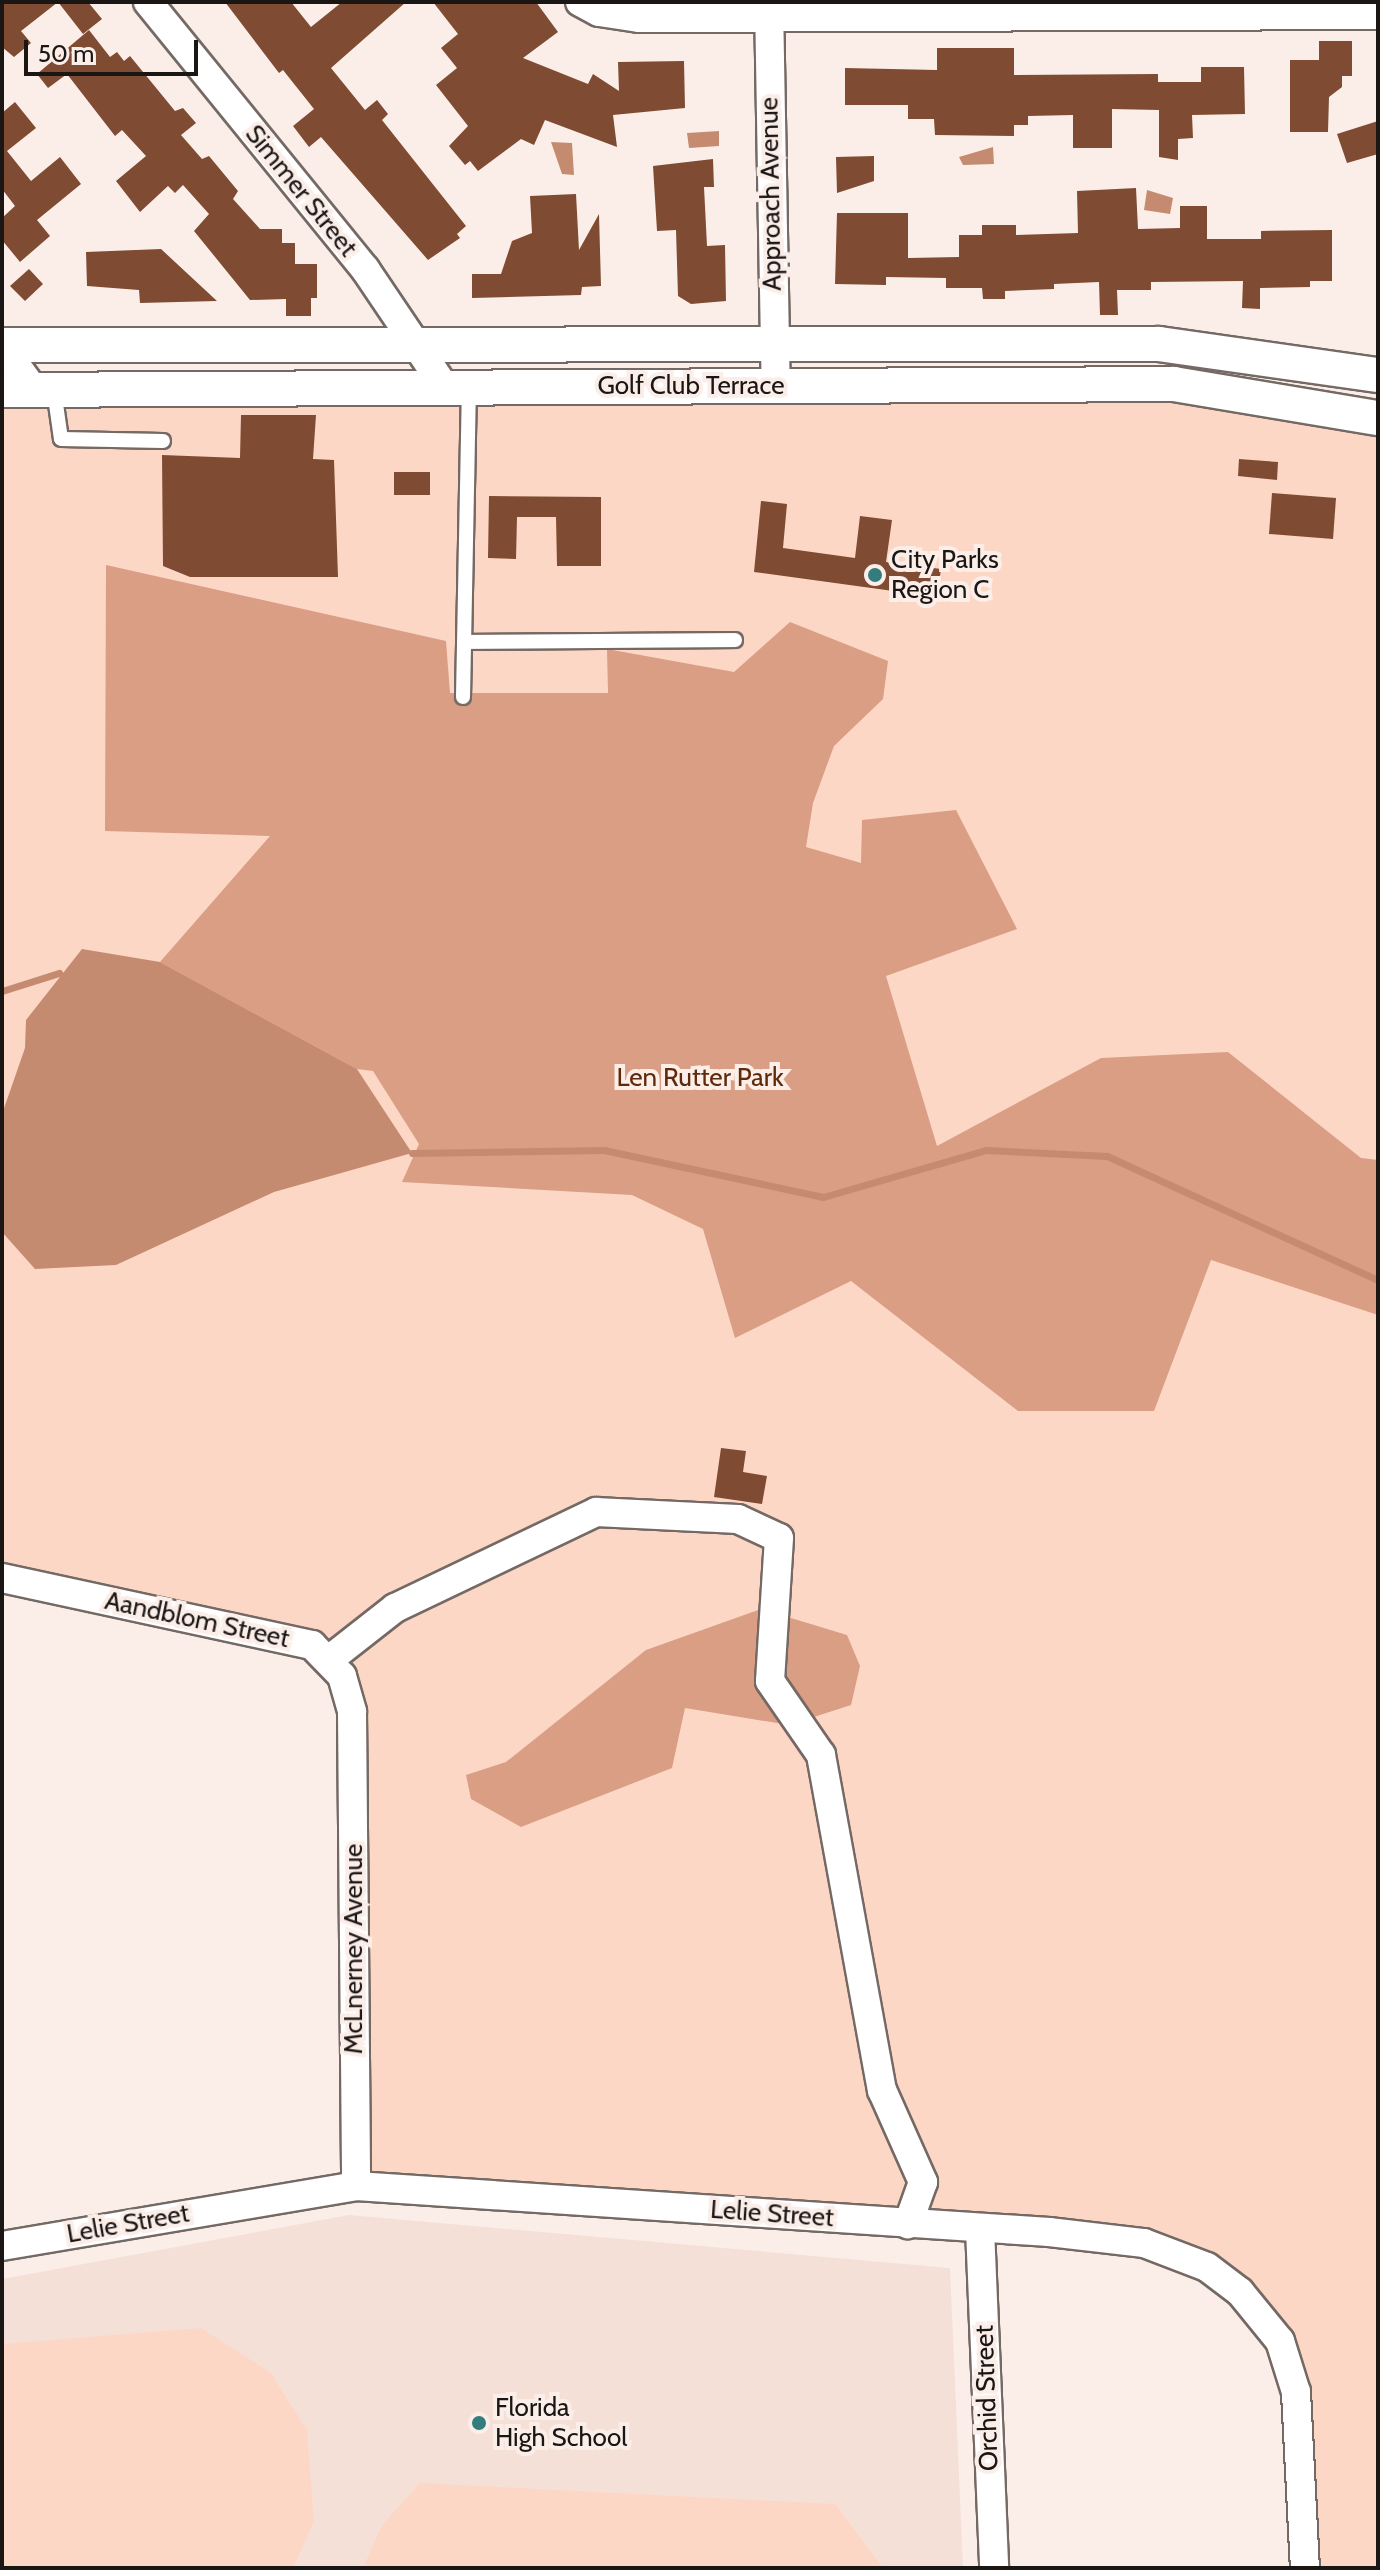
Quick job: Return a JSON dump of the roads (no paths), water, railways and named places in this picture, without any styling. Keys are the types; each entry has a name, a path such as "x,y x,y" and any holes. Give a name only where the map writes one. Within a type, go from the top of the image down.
{"street":[{"name":"Simmer Street","path":"148,2 365,269 415,345 456,386"},
{"path":"580,2 599,12 639,18 769,10 1378,15"},
{"name":"Approach Avenue","path":"769,10 776,387"},
{"name":"Golf Club Terrace","path":"2,345 773,341 1159,344 1378,375"},
{"path":"2,345 30,390"},
{"name":"Golf Club Terrace","path":"30,390 1174,384 1378,418"},
{"path":"330,1659 395,1608 596,1512 738,1519 779,1538 770,1681 821,1755 882,2090 923,2182 908,2224"},
{"name":"Aandblom Street","path":"2,1578 312,1645 330,1659"},
{"name":"McLnerney Avenue","path":"330,1659 342,1676 352,1712 356,2186"},
{"name":"Lelie Street","path":"2,2246 356,2186 1144,2243 1194,2259 1240,2292 1270,2325 1292,2367 1305,2568"},
{"name":"Orchid Street","path":"980,2229 994,2568"}],"lane":[{"path":"456,386 463,697"},
{"path":"30,390 61,439 163,441"},
{"path":"464,642 735,640"}],"waterway":[{"path":"2,991 59,973"},
{"path":"412,1153 604,1150 823,1197 986,1150 1107,1156 1378,1280"}],"place":[{"name":"City Parks Region C","path":"875,575"},
{"name":"Florida High School","path":"479,2423"}],"park label":[{"name":"Len Rutter Park","path":"700,1078"}]}
